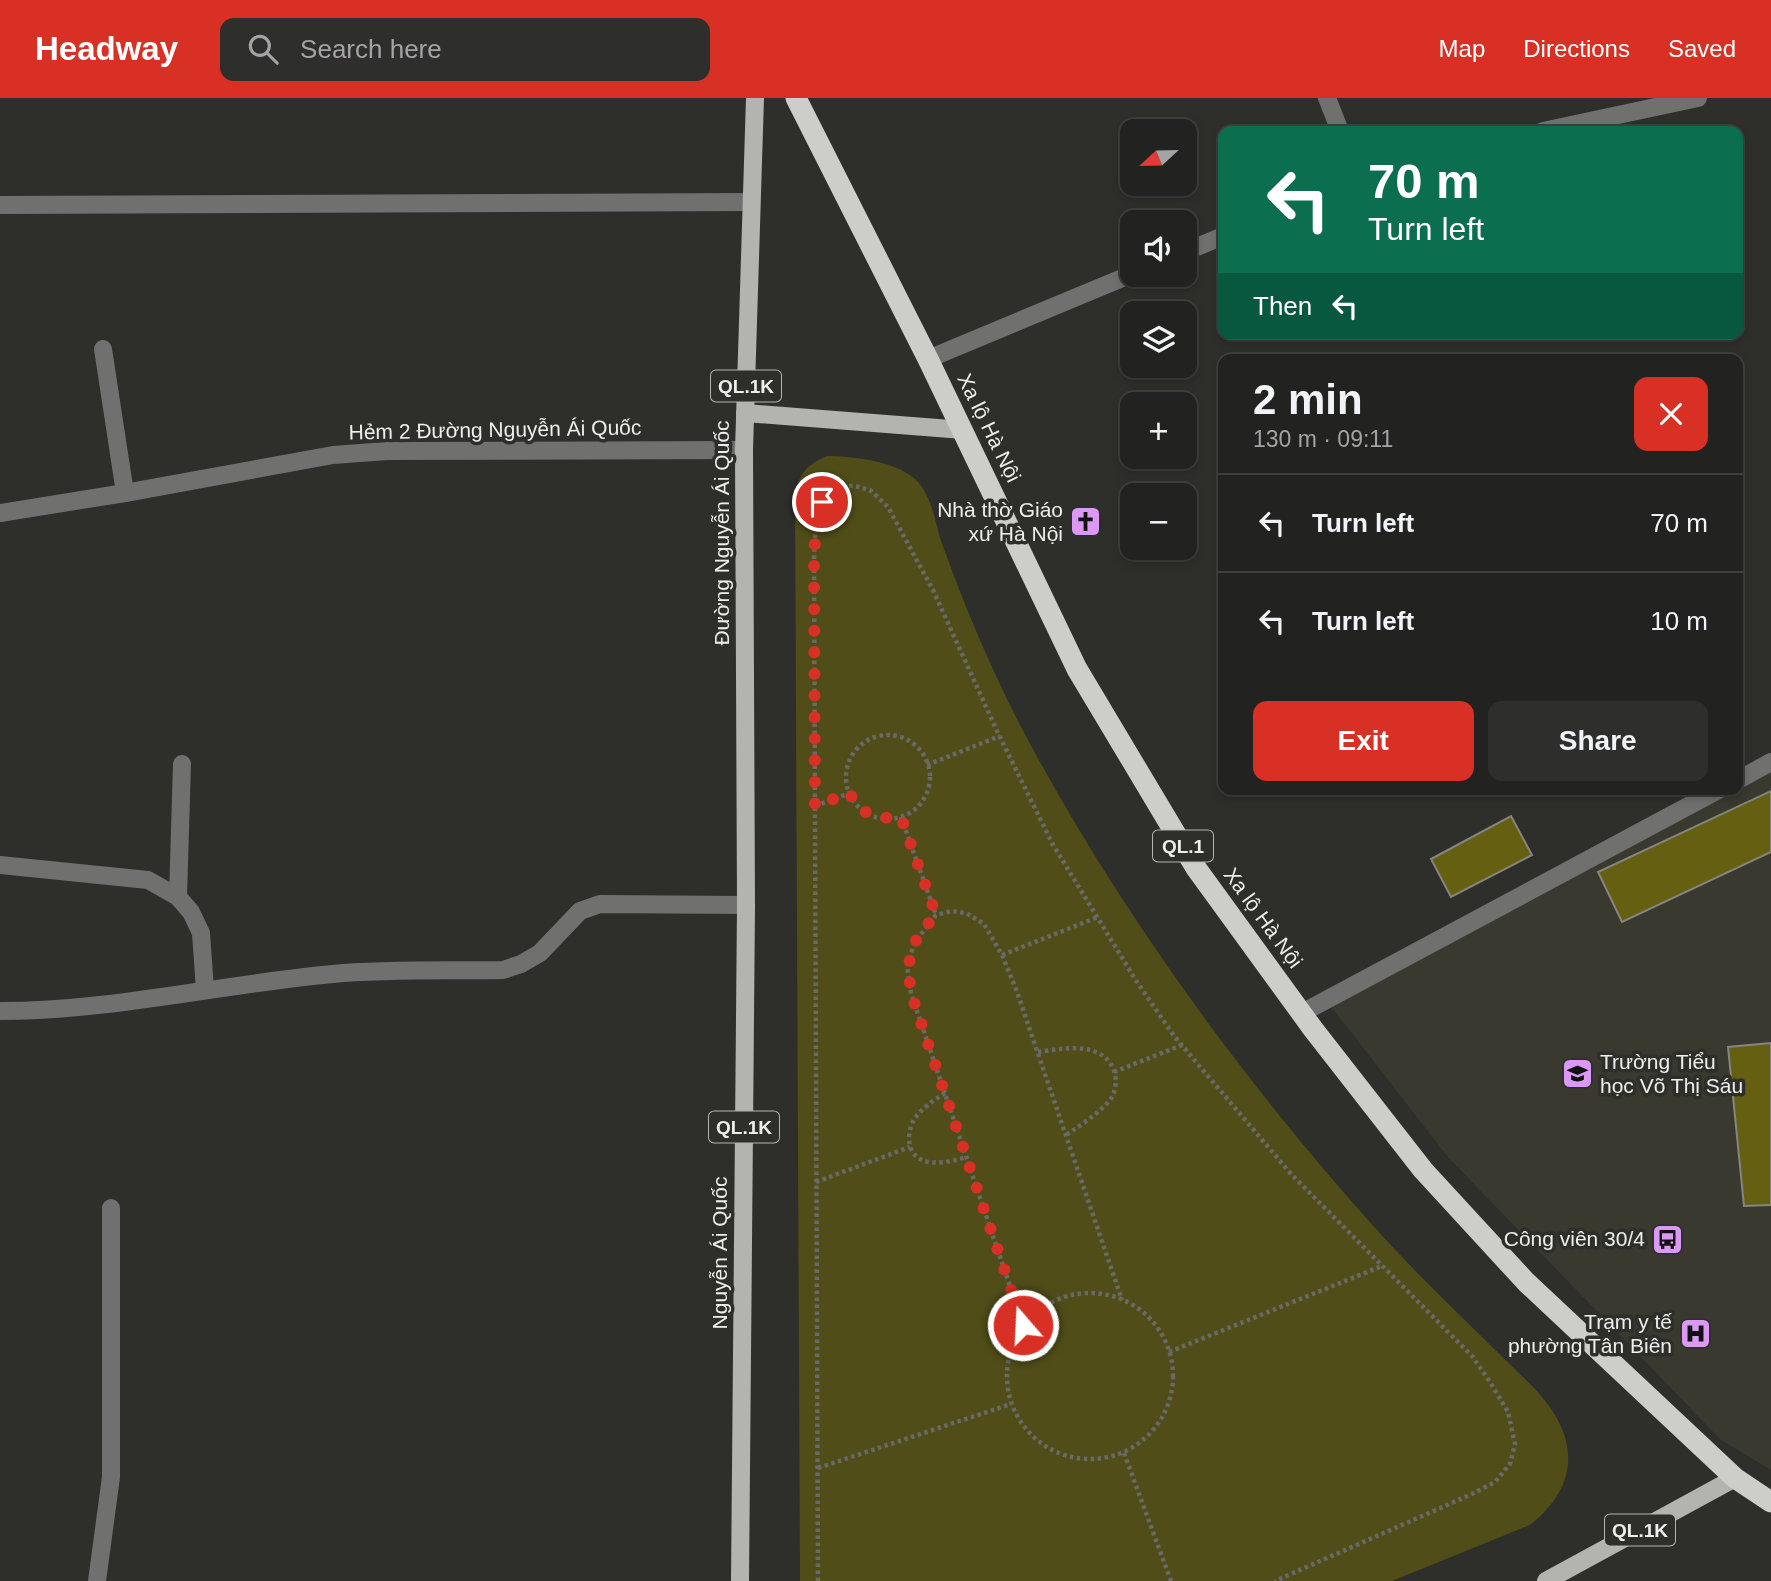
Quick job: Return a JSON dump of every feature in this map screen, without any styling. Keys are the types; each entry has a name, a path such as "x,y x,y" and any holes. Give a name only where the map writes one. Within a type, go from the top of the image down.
{"highway":[{"name":"Xa lộ Hà Nội","path":"796,98 928,359 1077,669 1196,868 1302,1013 1423,1170 1517,1272 1735,1479 1771,1502"}],"main road":[{"name":"Đường Nguyễn Ái Quốc","path":"744,674 744,450 755,98"},
{"path":"745,413 962,429"},
{"name":"Nguyễn Ái Quốc","path":"740,1581 746,905 744,674"},
{"name":"QL.1K","path":"1546,1581 1735,1479"}],"street":[{"path":"1327,98 1338,126"},
{"path":"1566,126 1698,98"},
{"path":"0,205 751,202"},
{"path":"1197,247 1218,238"},
{"path":"928,359 1120,279"},
{"path":"103,349 125,493"},
{"name":"Hẻm 2 Đường Nguyễn Ái Quốc","path":"0,513 333,455 387,451 744,450"},
{"path":"1743,777 1771,762"},
{"path":"178,897 182,764"},
{"path":"1302,1013 1709,795"},
{"path":"0,865 148,880 178,897 191,912 201,933 205,990"},
{"path":"0,1011 35,1011 128,1002 335,974 503,970 540,953 580,911 600,904 746,905"},
{"path":"97,1581 111,1477 111,1208"}],"path":[{"path":"818,1581 814,557 816,524 822,502 837,486 855,486 870,490 888,507 933,590 1052,843 1135,979 1214,1085 1291,1174 1472,1356 1508,1412 1516,1444 1510,1464 1495,1482 1275,1581"},
{"path":"894,735 908,740 919,748 927,765 930,773 923,800 914,810 901,817 874,817 862,810 850,793 846,773 850,759 857,748 868,740 894,735"},
{"path":"927,765 1000,736"},
{"path":"815,806 850,793"},
{"path":"901,817 936,915"},
{"path":"1023,1325 911,993 907,965 915,942 936,915 951,911 966,913 984,924 1002,955 1038,1052 1122,1300"},
{"path":"1002,955 1097,917"},
{"path":"1114,1072 1182,1045"},
{"path":"1038,1052 1069,1047 1084,1048 1101,1054 1111,1064 1114,1072 1116,1084 1111,1099 1066,1135"},
{"path":"945,1093 926,1105 916,1116 909,1133 910,1147 916,1157 924,1161 938,1163 967,1157"},
{"path":"816,1182 910,1147"},
{"path":"1169,1352 1382,1266"},
{"path":"1096,1292 1122,1300 1146,1314 1163,1336 1172,1362 1172,1390 1163,1416 1147,1438 1124,1452 1097,1460 1070,1458 1045,1447 1024,1428 1011,1404 1006,1377 1010,1349 1023,1325 1043,1306 1069,1295 1096,1292"},
{"path":"818,1468 1011,1404"},
{"path":"1124,1452 1171,1581"}],"shaded area":[{"path":"827,456 850,457 889,465 918,482 931,505 941,541 969,614 1018,721 1097,859 1140,926 1235,1058 1336,1183 1405,1261 1548,1404 1566,1440 1566,1475 1559,1492 1547,1509 1530,1525 1392,1581 800,1581 795,494 805,470"},
{"name":"Trường Tiểu học Võ Thị Sáu","path":"1771,771 1771,1470 1721,1440 1447,1156 1320,992 1722,795 1743,795 1743,785"}],"building":[{"path":"1771,791 1771,852 1622,922 1598,872"},
{"path":"1511,816 1532,855 1451,897 1431,859"},
{"path":"1771,1043 1771,1205 1744,1206 1728,1047"}],"place":[{"name":"Nhà thờ Giáo xứ Hà Nội","path":"1086,522"},
{"name":"Trường Tiểu học Võ Thị Sáu","path":"1577,1074"},
{"name":"Công viên 30/4","path":"1668,1239"},
{"name":"Trạm y tế phường Tân Biên","path":"1695,1334"}],"route":[{"path":"822,502 816,524 814,557 815,806 850,793 862,810 874,817 901,817 936,915 915,942 907,965 911,993 1023,1325"}]}
